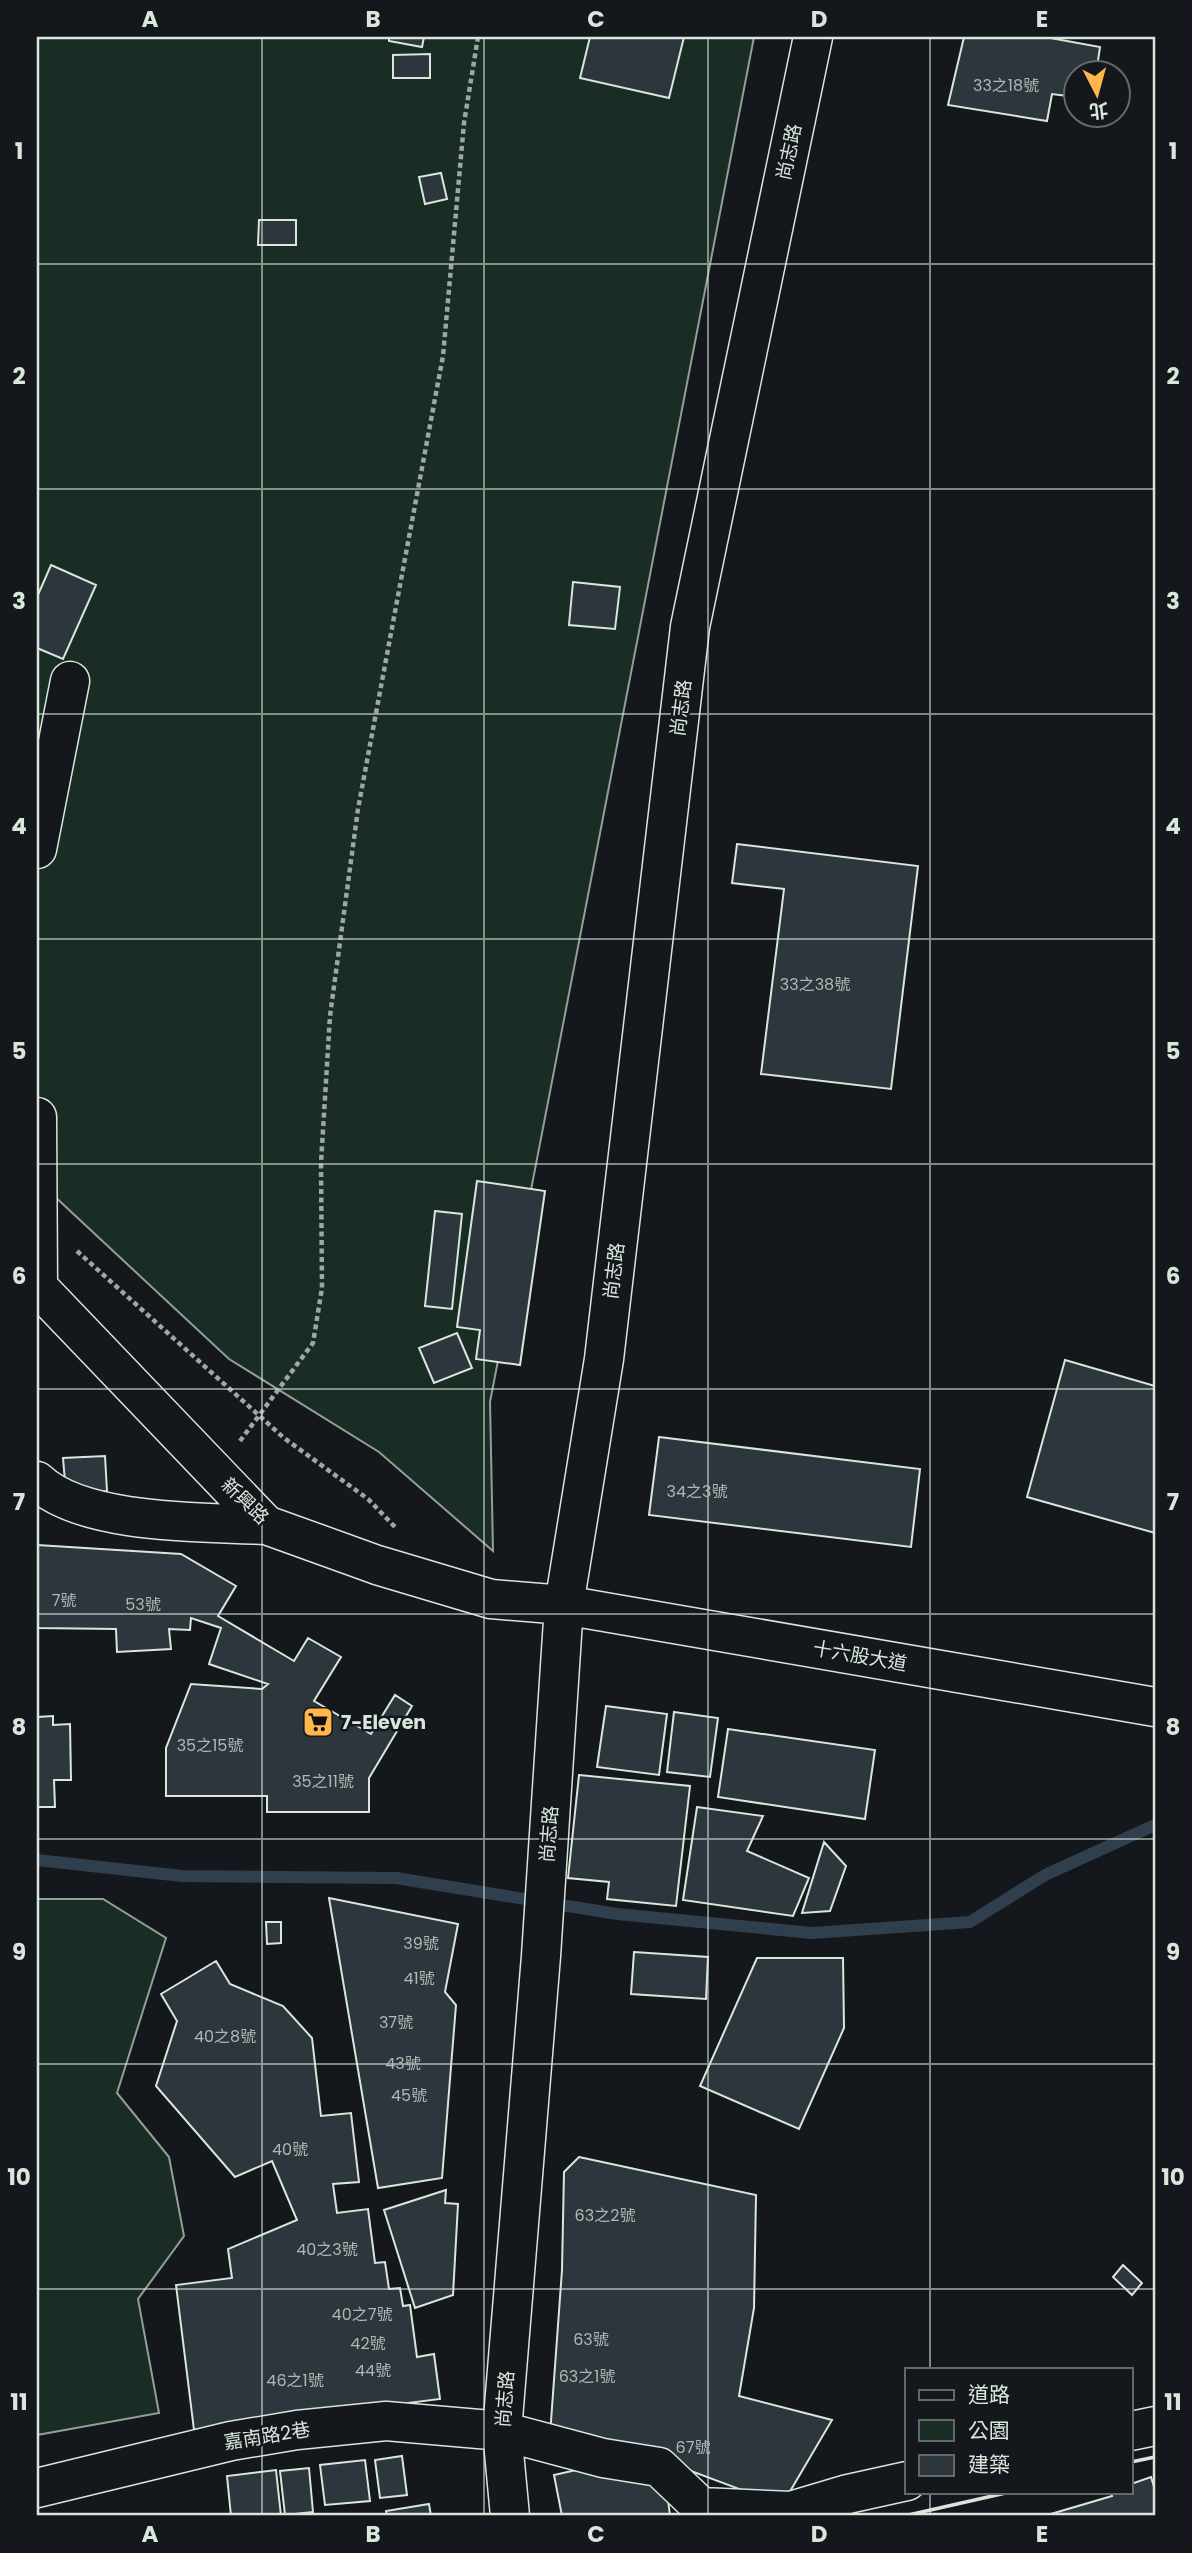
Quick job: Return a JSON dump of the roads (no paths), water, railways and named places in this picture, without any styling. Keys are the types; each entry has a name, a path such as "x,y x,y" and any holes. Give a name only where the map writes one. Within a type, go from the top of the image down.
{"street":[{"name":"尚志路","path":"510,2516 502,2431 541,1956 564,1605 604,1359 690,628 813,37"},
{"path":"37,849 70,681"},
{"path":"37,1117 38,1287"},
{"name":"新興路","path":"38,1287 266,1525 377,1565 491,1598 564,1605"},
{"path":"37,1481 43,1487 76,1504 117,1513 163,1520 266,1525"},
{"name":"十六股大道","path":"564,1605 1155,1707"},
{"name":"嘉南路2巷","path":"37,2488 231,2441 297,2430 386,2421 502,2431 603,2458 659,2467 701,2507 791,2511 848,2494 905,2481"},
{"path":"1132,2431 1155,2426"}],"waterway":[{"path":"37,1860 182,1876 396,1878 617,1914 812,1933 970,1922 1045,1875 1155,1825"}],"place":[{"name":"7-Eleven","path":"318,1722"}]}
